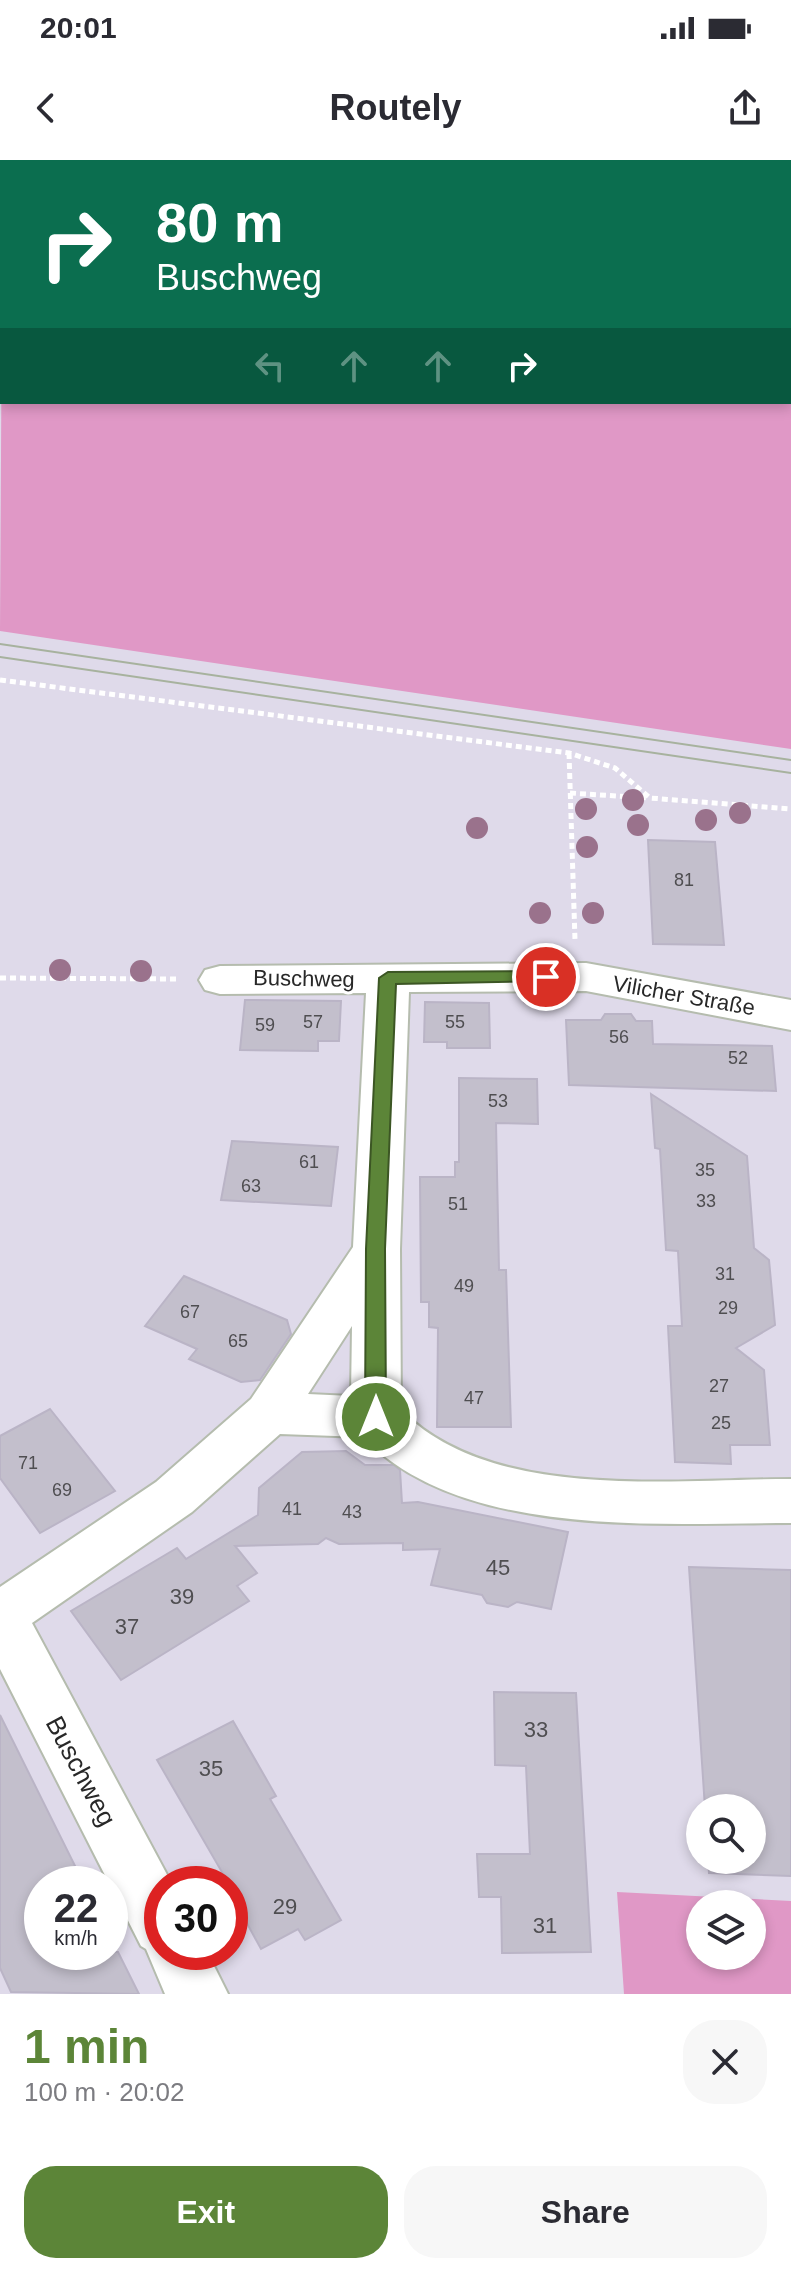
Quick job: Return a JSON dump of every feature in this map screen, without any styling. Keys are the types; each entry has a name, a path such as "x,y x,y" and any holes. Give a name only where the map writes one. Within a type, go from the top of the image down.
{"street":[{"name":"Buschweg","path":"220,980 244,977 577,976"},
{"name":"Vilicher Straße","path":"577,976 791,1015"},
{"name":"Buschweg","path":"376,1417 376,1249 388,978"},
{"name":"Buschweg","path":"144,1892 0,1616 174,1497 269,1413 376,1249"},
{"path":"269,1413 376,1417 410,1449 463,1477 524,1493 589,1498 791,1501"},
{"path":"184,1970 197,1994"}],"path":[{"path":"0,680 569,753 615,768 650,798"},
{"path":"569,753 577,976"},
{"path":"570,793 791,809"},
{"path":"0,978 220,980"}],"shaded area":[{"path":"1,404 791,404 791,749 0,631"},
{"path":"617,1892 686,1896 686,1970 766,1970 766,1900 791,1901 791,1994 624,1994"}],"building":[{"path":"648,840 715,842 724,945 653,944"},
{"path":"245,1000 341,1001 339,1041 318,1041 318,1051 240,1050"},
{"path":"425,1002 489,1003 490,1048 447,1048 447,1042 424,1042"},
{"path":"605,1014 631,1014 636,1021 652,1021 653,1044 772,1046 776,1091 569,1085 566,1020 601,1020"},
{"path":"459,1078 537,1079 538,1124 496,1123 499,1270 506,1270 511,1427 437,1427 438,1328 429,1327 429,1302 421,1302 420,1177 455,1177 455,1162 459,1162"},
{"path":"651,1094 747,1156 754,1248 769,1260 775,1325 736,1348 764,1370 770,1445 730,1445 731,1464 675,1462 668,1326 682,1326 678,1251 666,1250 660,1149 655,1148"},
{"path":"232,1141 338,1147 331,1206 221,1200"},
{"path":"184,1276 287,1320 291,1334 260,1380 241,1382 189,1359 197,1349 145,1326"},
{"path":"50,1409 115,1491 40,1533 0,1478 0,1436"},
{"path":"346,1451 365,1465 394,1465 400,1470 402,1503 418,1502 568,1532 551,1609 517,1602 508,1607 487,1603 482,1595 431,1585 440,1549 403,1550 403,1543 339,1544 326,1538 318,1544 235,1546 257,1573 237,1586 249,1601 121,1680 71,1611 177,1548 186,1559 258,1515 259,1488 302,1452"},
{"path":"689,1567 791,1570 791,1876 736,1874 766,1874 766,1794 704,1794"},
{"path":"494,1692 576,1693 591,1952 502,1953 501,1897 479,1897 477,1854 530,1854 526,1766 495,1765"},
{"path":"0,1715 75,1866 24,1866 24,1970 127,1970 139,1994 11,1992 0,1968"},
{"path":"233,1721 276,1796 270,1799 341,1920 305,1940 298,1929 261,1949 248,1925 248,1866 218,1866 157,1760"}],"tram line":[{"path":"0,644 791,760"},
{"path":"0,657 791,773"}],"route":[{"path":"376,1417 376,1249 388,978 546,977"}]}
